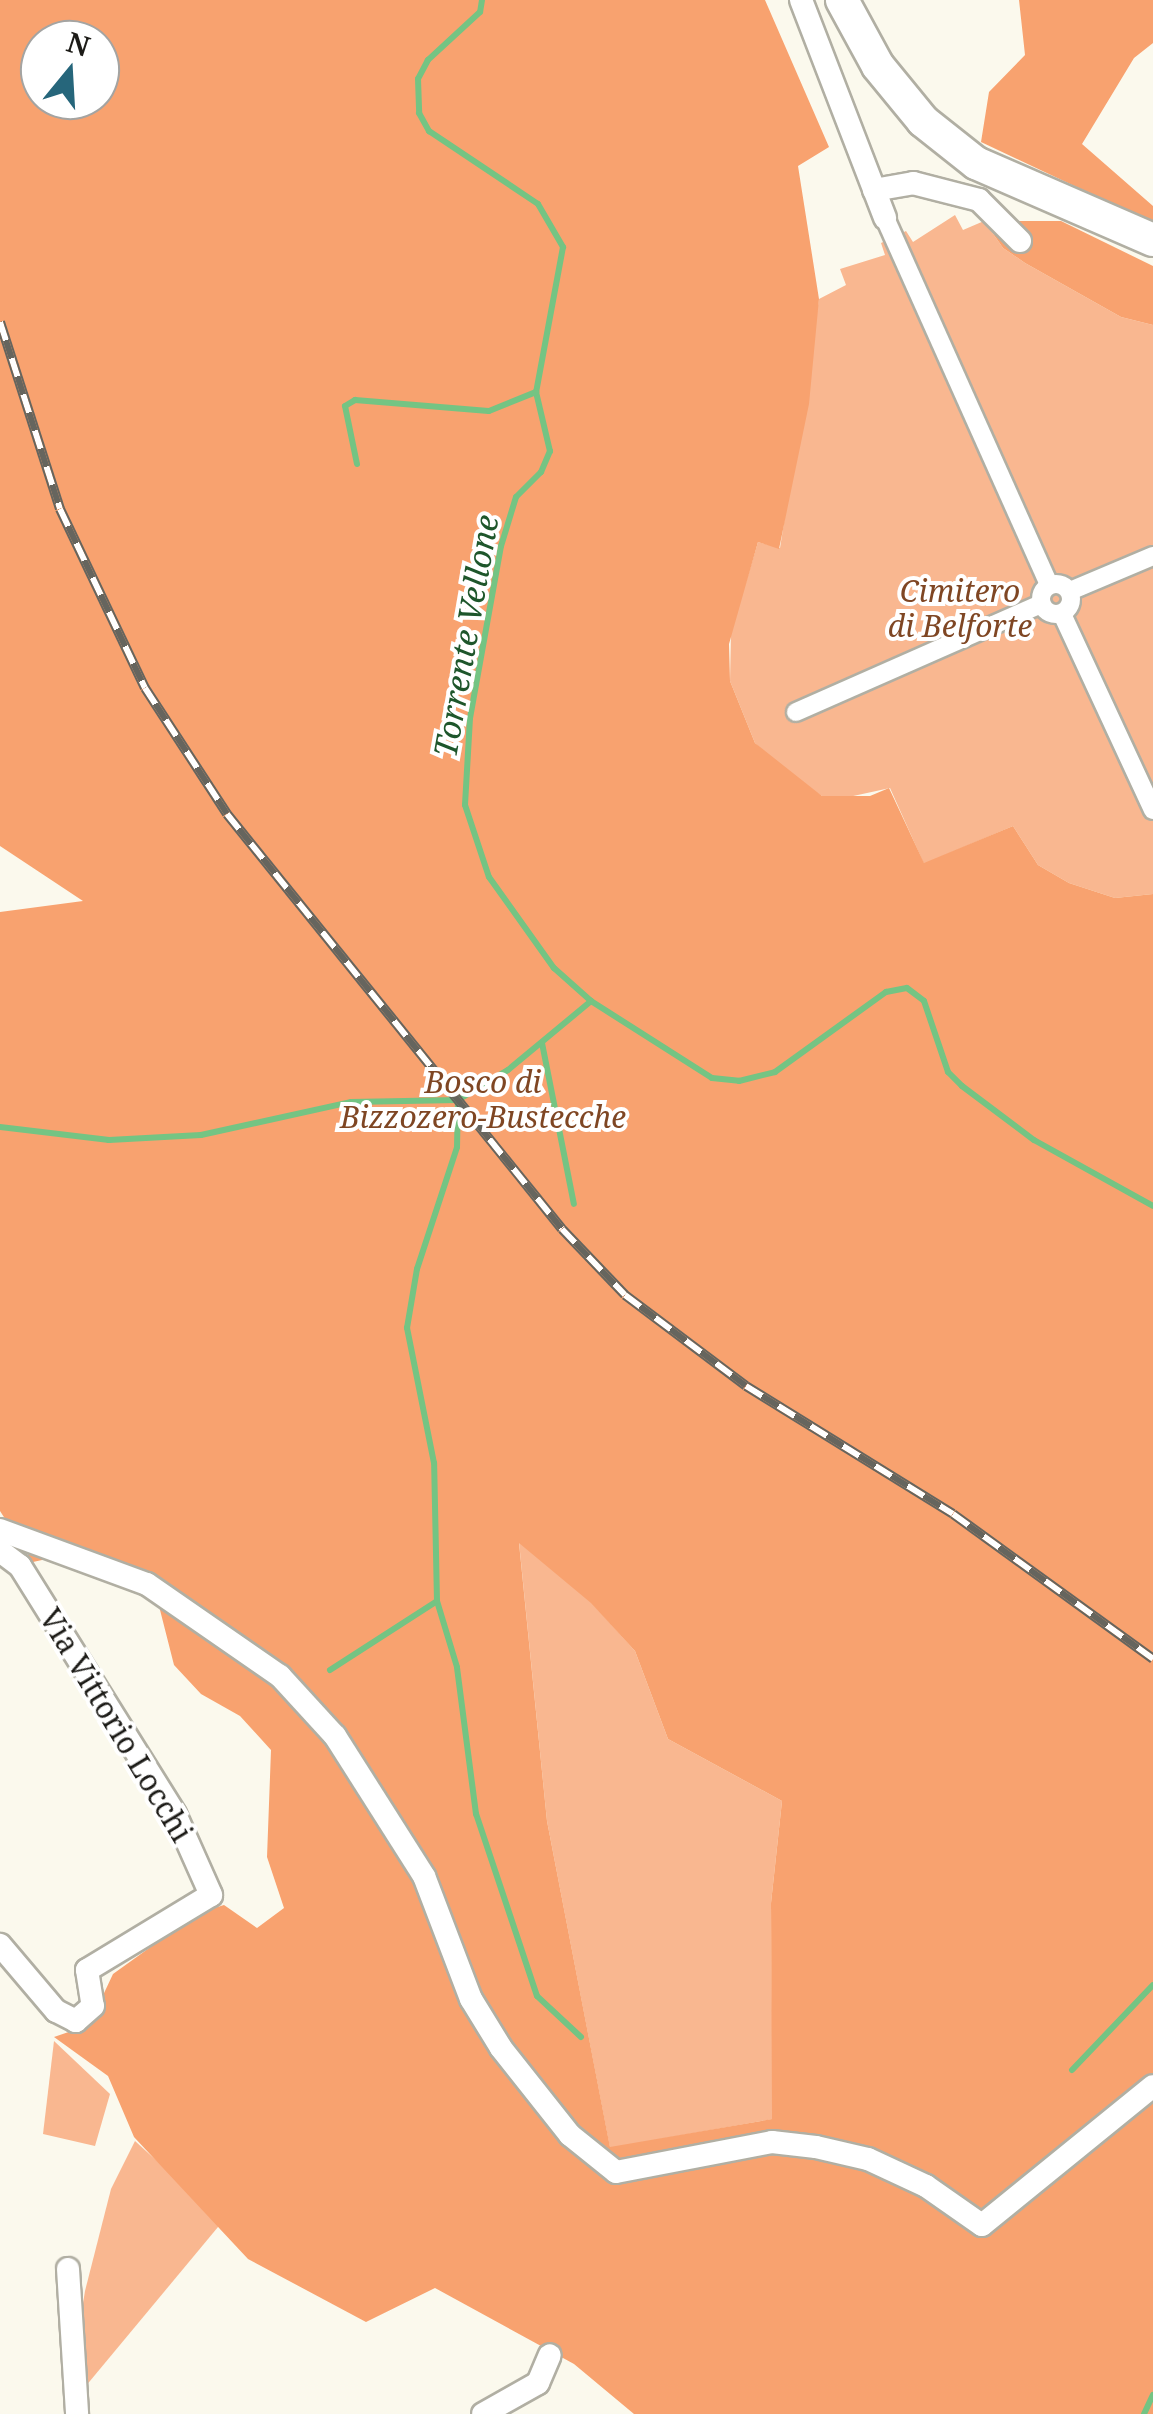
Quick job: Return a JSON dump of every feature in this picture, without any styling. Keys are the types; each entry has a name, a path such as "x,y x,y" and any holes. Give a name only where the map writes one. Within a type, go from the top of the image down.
{"main road":[{"path":"842,0 878,66 923,121 976,164 1153,240"}],"street":[{"path":"796,712 1041,604 1049,585 885,218 800,0"},
{"path":"874,190 913,183 979,200 1020,241"},
{"path":"1049,585 1070,591 1153,556"},
{"path":"1041,604 1050,614 1062,614 1071,606 1070,591"},
{"path":"1062,614 1153,810"},
{"path":"0,1530 147,1584 280,1676 335,1736 424,1876 470,1999 501,2048 570,2135 616,2172 772,2142 816,2146 868,2159 926,2186 982,2225 1153,2086"},
{"name":"Via Vittorio Locchi","path":"0,1551 20,1566 175,1814 211,1895 87,1970 92,2006 76,2021 57,2013 0,1945"},
{"path":"68,2269 77,2414"},
{"path":"483,2414 538,2383 550,2356"}],"green space":[{"name":"Bosco di Bizzozero-Bustecche","path":"0,0 765,0 829,147 798,166 819,299 809,404 779,549 758,542 729,644 730,681 755,743 822,796 870,796 889,788 924,863 1013,826 1038,865 1069,883 1115,898 1153,894 1153,2414 634,2414 574,2364 435,2288 366,2322 248,2259 134,2137 108,2076 54,2037 89,2025 113,1974 198,1913 224,1905 257,1928 284,1908 267,1857 271,1750 240,1716 201,1694 174,1665 159,1606 126,1581 60,1556 33,1562 0,1511 0,912 83,901 0,846","holes":["519,1543 591,1603 635,1651 668,1739 782,1801 771,1903 772,2119 610,2147 547,1821"]},
{"path":"1019,0 1153,0 1153,43 1134,58 1082,144 1153,206 1153,223 981,142 989,92 1025,55"},
{"name":"Cimitero di Belforte","path":"955,215 963,230 984,221 1003,248 1025,263 1121,317 1153,325 1153,894 1115,898 1069,883 1038,865 1013,826 924,864 890,788 844,798 822,796 797,781 755,743 730,681 731,632 758,542 780,548 819,299 846,285 840,269 885,255 881,243 906,231 913,242"},
{"path":"984,221 1061,221 1153,266 1153,325 1121,317 1025,263 1003,248"},
{"path":"519,1542 591,1602 635,1651 668,1739 782,1801 771,1903 773,2119 610,2148 547,1821"},
{"path":"54,2041 110,2094 95,2146 43,2134"},
{"path":"135,2141 223,2221 85,2387 79,2328 85,2291 111,2189"}],"waterway":[{"name":"Torrente Vellone","path":"482,0 480,12 428,60 418,79 419,113 429,131 538,204 563,247 536,392 550,451 541,472 516,497 501,546 470,718 465,805 489,877 554,968 591,1001 712,1078 739,1081 775,1072 886,992 907,988 924,1001 948,1072 962,1086 1034,1140 1153,1206"},
{"path":"357,464 345,406 355,400 489,411 536,392"},
{"path":"581,2037 537,1996 476,1814 457,1667 437,1601 434,1463 407,1328 417,1269 457,1147 458,1100 508,1070 591,1001"},
{"path":"542,1043 574,1204"},
{"path":"0,1127 109,1140 201,1135 351,1102 458,1100"},
{"path":"330,1670 437,1601"},
{"path":"1072,2070 1153,1985"},
{"path":"1144,2414 1153,2395"}],"railway":[{"path":"0,322 60,509 145,688 227,814 562,1229 625,1295 746,1386 953,1514 1153,1659"}]}
